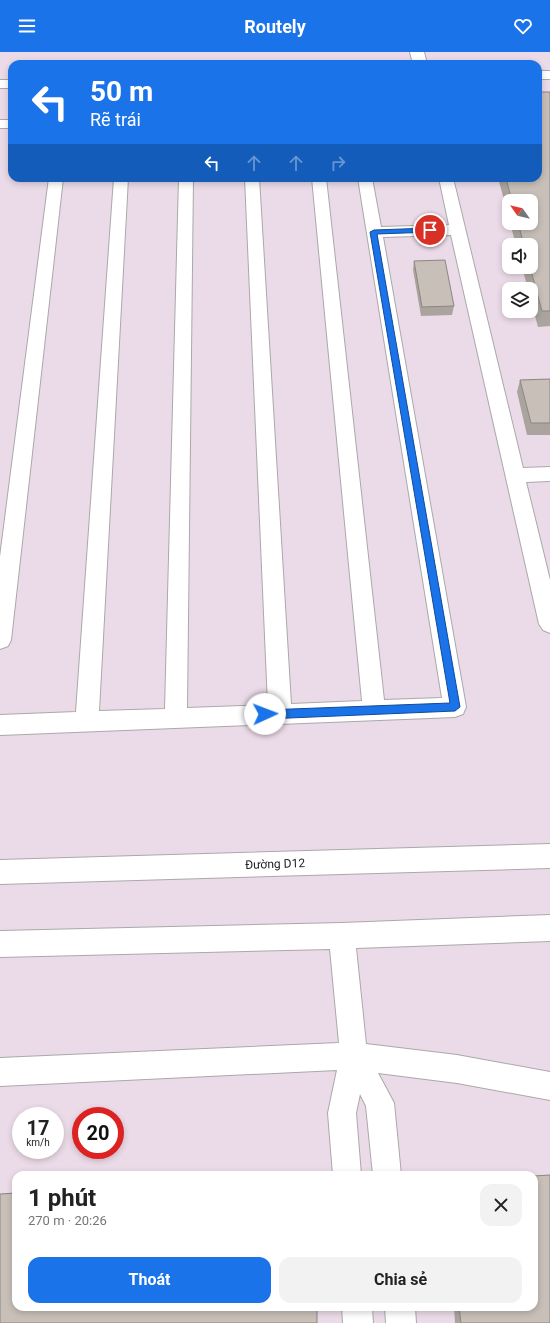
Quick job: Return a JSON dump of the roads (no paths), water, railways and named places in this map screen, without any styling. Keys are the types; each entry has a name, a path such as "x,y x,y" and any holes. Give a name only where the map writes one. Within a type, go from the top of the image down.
{"street":[{"path":"0,640 56,182"},
{"path":"88,722 121,182"},
{"path":"176,718 186,182"},
{"path":"252,182 280,714"},
{"path":"319,182 374,710"},
{"path":"0,725 455,707 365,182"},
{"path":"447,182 550,624"},
{"path":"374,232 458,230"},
{"path":"515,475 550,474"},
{"name":"Đường D12","path":"0,872 550,856"},
{"path":"0,944 342,936 550,928"},
{"path":"342,936 354,1056 342,1113 347,1171"},
{"path":"354,1056 380,1103 387,1171"},
{"path":"0,1072 354,1056 457,1069 550,1086"},
{"path":"357,1311 358,1323"},
{"path":"400,1311 401,1323"}]}
